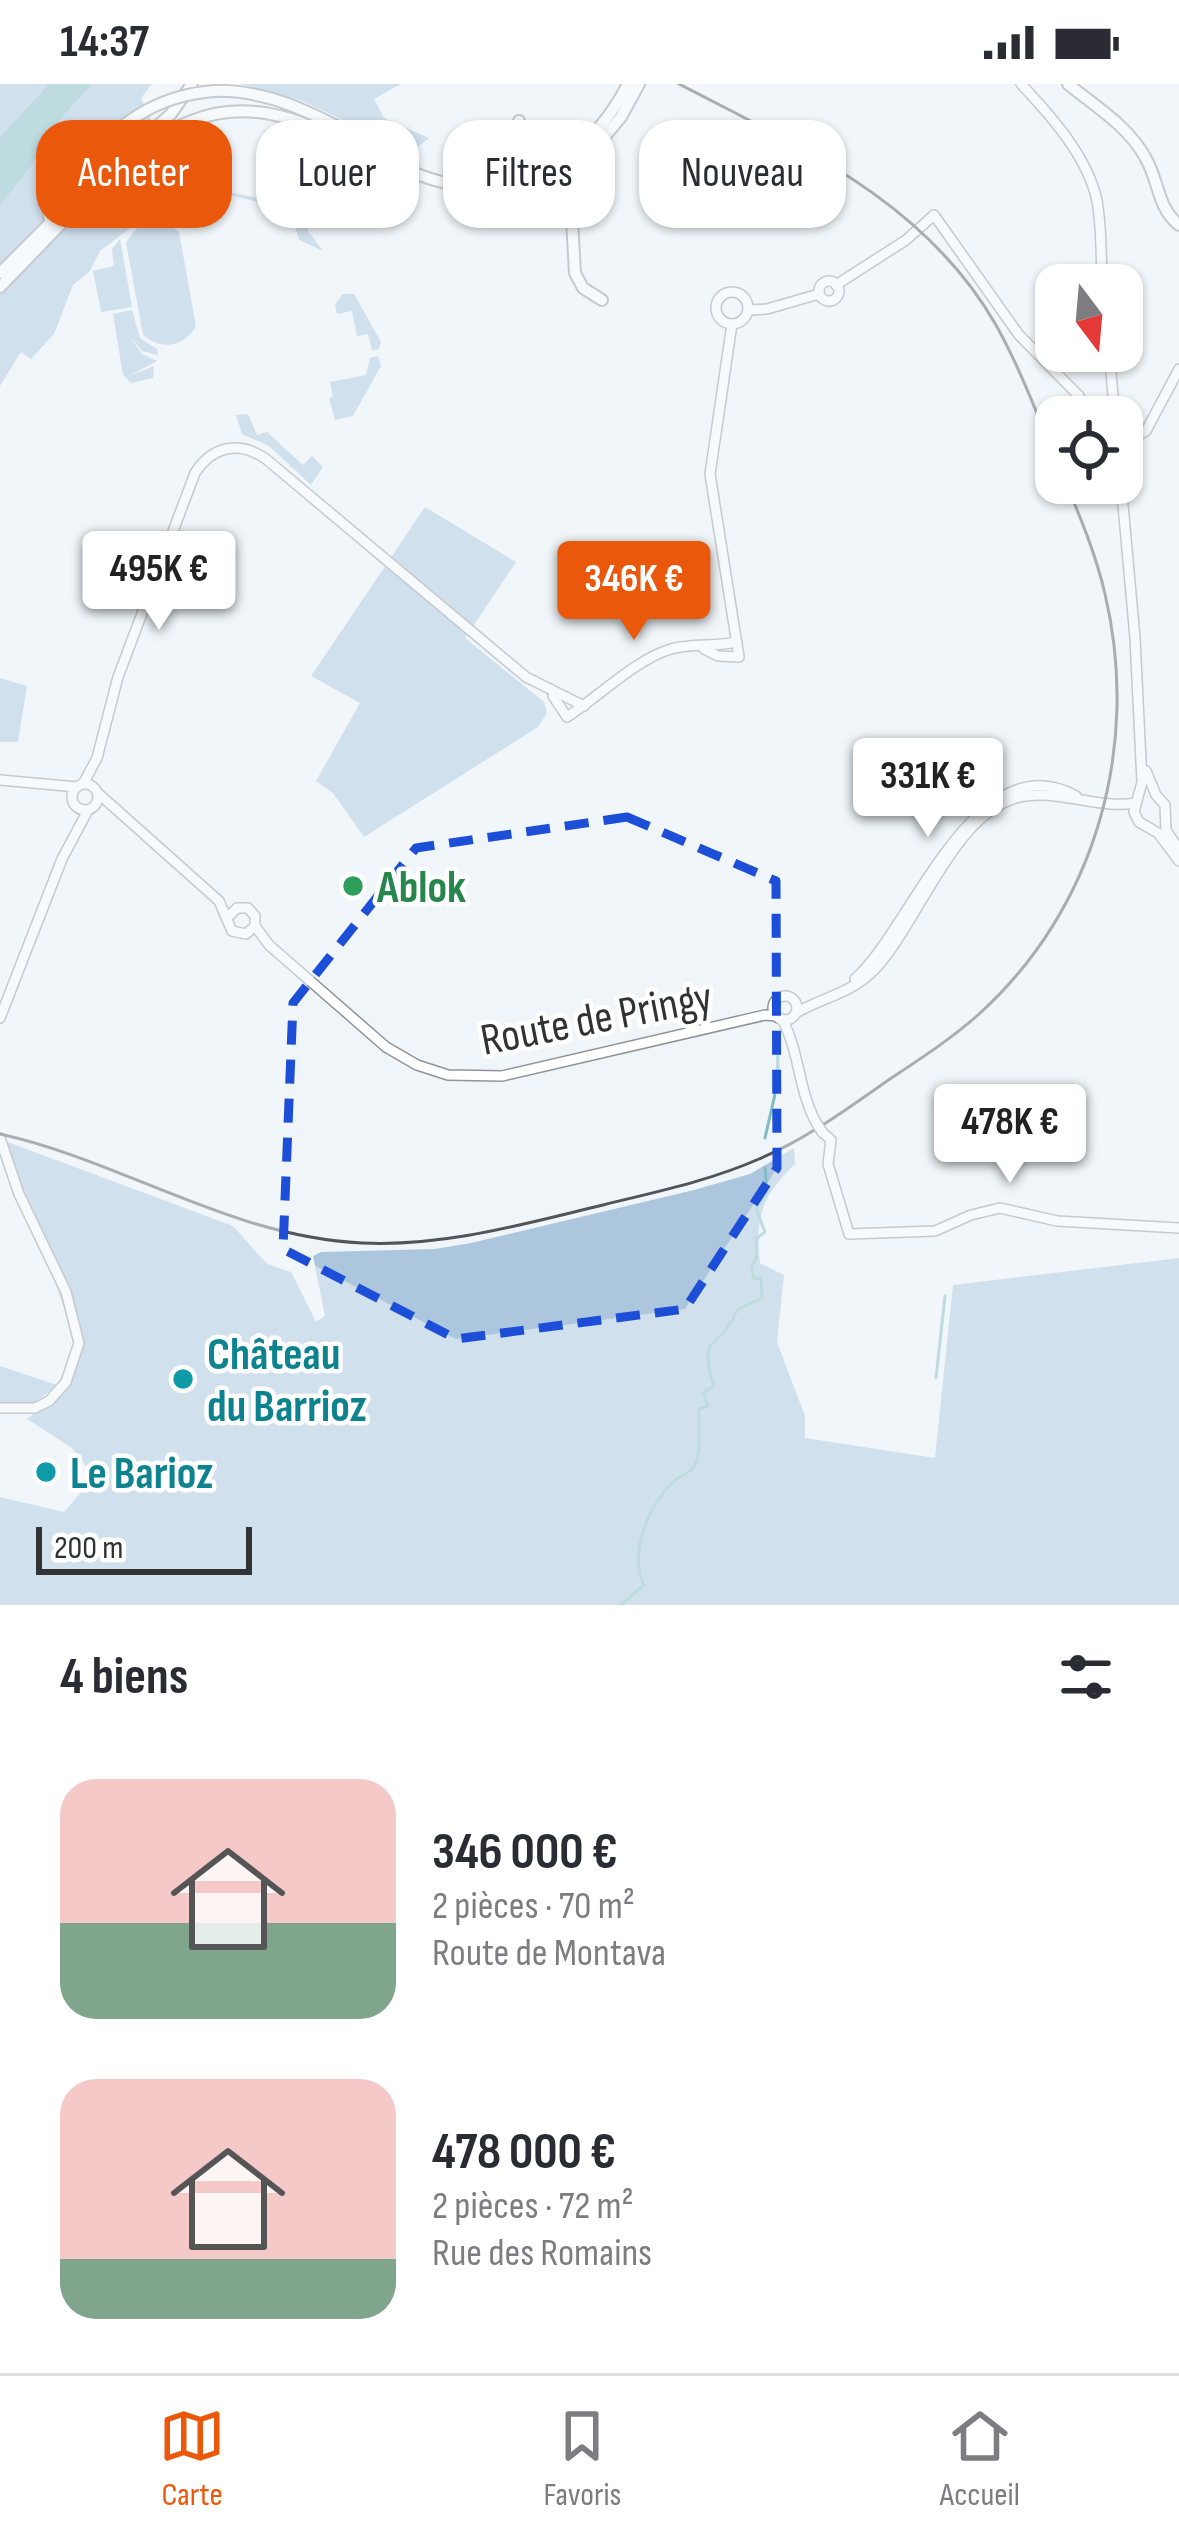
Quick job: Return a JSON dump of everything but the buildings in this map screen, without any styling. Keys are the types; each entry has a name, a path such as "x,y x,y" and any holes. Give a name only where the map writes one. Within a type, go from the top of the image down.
{"main road":[{"path":"164,120 189,84"},
{"path":"0,273 189,84"},
{"path":"1068,84 1138,146 1162,203 1179,225"},
{"path":"613,120 633,85"},
{"path":"608,120 633,85"},
{"path":"12,260 116,131 146,110 182,96 247,92 284,103 443,175"},
{"path":"195,120 233,112 274,115 422,176 443,179"},
{"path":"0,287 57,228"},
{"path":"573,228 578,281 602,299"}],"street":[{"path":"1021,84 1073,149 1091,182 1098,208 1101,264"},
{"path":"748,310 819,294 833,300 836,285 934,215 1019,335 1079,396"},
{"path":"739,293 748,310 742,320 731,324 716,313 722,296 739,293"},
{"path":"704,649 718,656 739,657 710,474 731,324"},
{"path":"1143,434 1179,369"},
{"path":"0,1018 62,859 95,800 97,758 118,677 196,472 209,456 228,447 248,448 266,459 515,669 551,693 584,706"},
{"path":"1122,504 1141,755 1135,816"},
{"path":"551,693 567,717 656,655 680,647 704,649 736,642"},
{"path":"1141,755 1156,795 1165,803 1168,833 1179,850"},
{"path":"62,859 77,794 97,758"},
{"path":"0,780 44,784 95,800 125,818 233,912 251,910 250,930 232,931 233,912"},
{"name":"Route de Pringy","path":"250,930 386,1047 417,1065 448,1075 502,1076 783,1013 826,996 860,974 882,950 959,832 985,806 1030,789 1069,791 1081,799 1109,804"},
{"path":"77,794 95,800"},
{"path":"1109,804 1156,795"},
{"path":"1109,804 1151,826 1179,861"},
{"path":"1151,826 1164,818"},
{"path":"783,1013 803,1092 823,1132 849,1234 935,1231 1000,1208 1058,1221 1179,1228"},
{"path":"0,1138 19,1194 68,1301 79,1342 66,1382 35,1408 0,1408"}],"highlighted area":[{"path":"627,817 776,881 777,1168 685,1309 456,1339 283,1249 293,1003 416,848"}],"shaded area":[{"path":"0,84 152,84 141,98 151,120 36,120 36,228 130,228 100,251 90,271 73,285 54,334 31,359 21,352 0,386"},
{"path":"49,84 92,84 59,120 36,120 36,157 0,205 0,137"},
{"path":"241,84 401,84 374,99 388,120 343,120 302,101"},
{"path":"137,228 179,232 196,326 185,339 158,343 143,335 126,242"},
{"path":"296,228 309,228 323,251 299,240"},
{"path":"120,239 132,307 101,312 93,271 114,266 112,249"},
{"path":"343,294 354,294 381,342 379,349 372,350 368,334 357,336 352,311 337,314 335,304"},
{"path":"132,310 140,338 157,349 158,355 142,351 129,336 142,354 157,361 129,376 154,366 153,378 131,383 123,375 113,314"},
{"path":"378,356 381,366 353,416 335,420 330,382 366,375 370,358"},
{"path":"248,414 257,435 267,432 303,465 312,456 323,467 311,485 269,446 242,434 236,415"},
{"path":"425,507 516,562 465,638 544,702 547,713 538,727 364,837 333,793 316,781 360,703 311,676"},
{"path":"0,678 27,686 18,742 0,742"},
{"path":"5,1141 233,1226 267,1264 291,1272 316,1322 325,1316 313,1256 321,1252 435,1249 471,1243 750,1174 794,1148 795,1164 774,1187 763,1209 759,1247 760,1263 784,1275 777,1342 805,1416 805,1438 935,1458 953,1285 1179,1258 1179,1605 0,1605 0,1497 64,1512 94,1477 72,1448 27,1419 60,1392 79,1350"},
{"path":"0,1366 57,1385 36,1402 4,1404 0,1402"}],"waterway":[{"path":"765,1138 778,1081 778,1046"},
{"path":"621,1605 644,1585 638,1559 649,1517 664,1492 695,1465 699,1409 708,1406 703,1393 714,1386 709,1349 737,1310 762,1298 761,1279 754,1278 751,1268 757,1238 765,1232 756,1209 767,1192 765,1168"},
{"path":"936,1378 945,1296"}],"railway":[{"path":"679,84 814,155 896,211 934,244 996,325 1035,408"},
{"path":"0,1134 46,1146 268,1227 314,1238 393,1243 484,1233 682,1185 759,1159 810,1133 978,1015 1019,973 1053,926 1080,875 1112,766 1117,709 1115,651 1105,594 1074,504"}],"place":[{"name":"Ablok","path":"353,886"},
{"name":"Château du Barrioz","path":"183,1379"},
{"name":"Le Barioz","path":"46,1472"}]}
